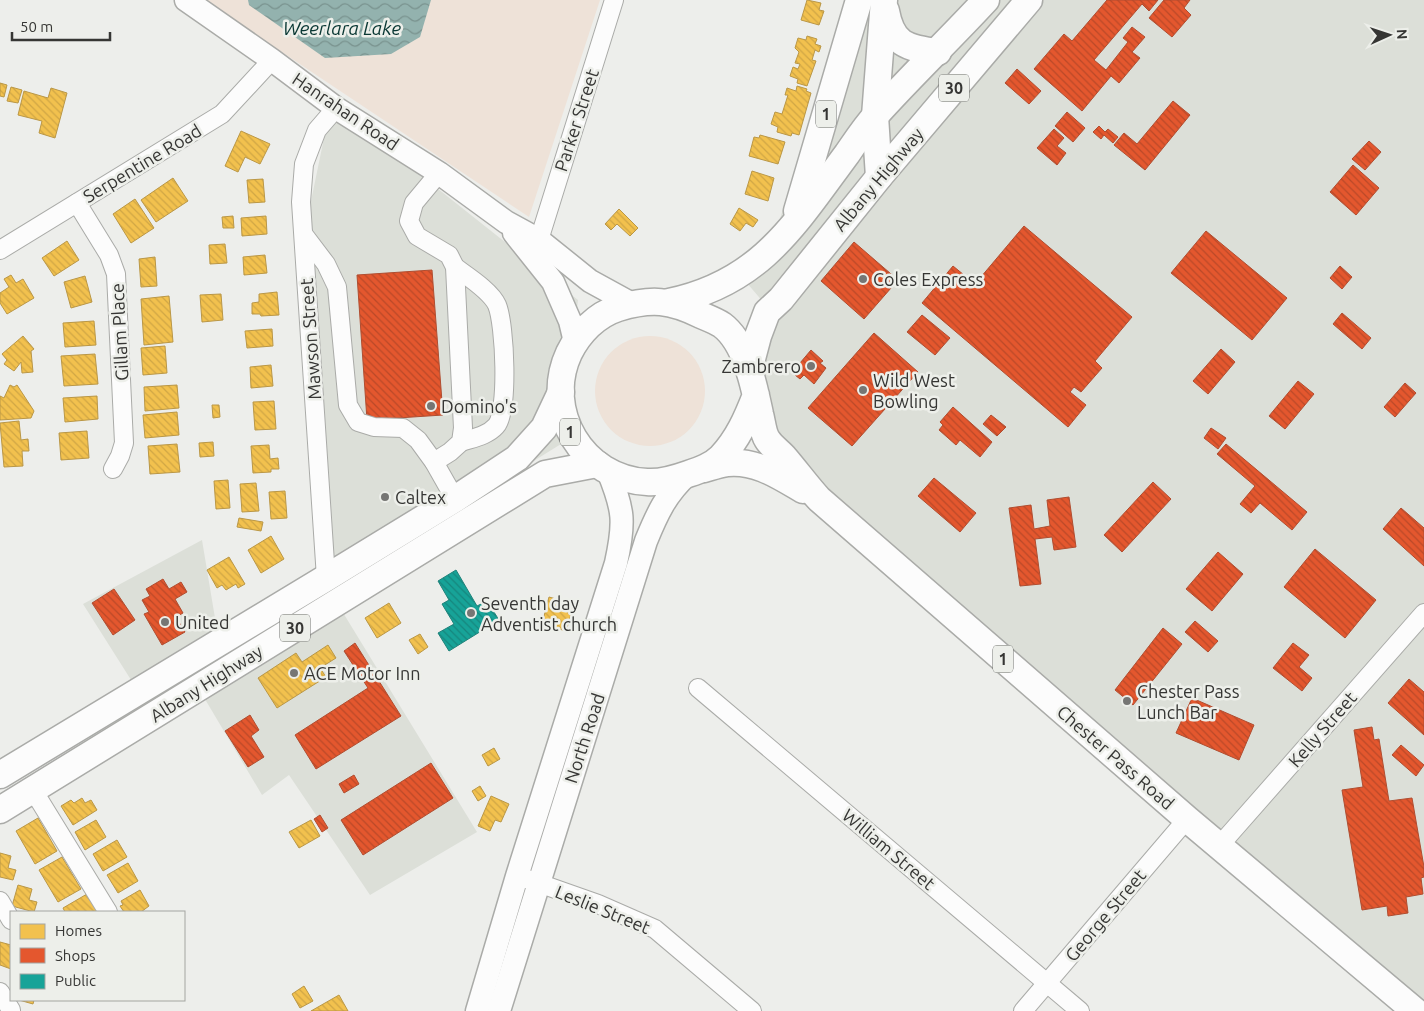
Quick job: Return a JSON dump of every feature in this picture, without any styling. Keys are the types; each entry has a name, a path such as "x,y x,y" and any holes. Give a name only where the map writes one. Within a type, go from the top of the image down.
{"highway":[{"name":"1","path":"792,229 859,0"},
{"path":"884,0 888,23 892,33 899,42 913,48 938,52"},
{"path":"879,177 875,116 884,0"},
{"name":"Albany Highway","path":"669,302 688,298 736,278 764,257 792,229 875,116 986,0"},
{"name":"Albany Highway","path":"748,370 758,336 768,312 781,299 879,177 1029,0"},
{"name":"1","path":"669,302 722,325 740,346 756,395 739,433 720,457 696,472 674,479 647,482 620,477 602,468 586,455 570,432 565,420 560,392 563,366 575,342 583,332 608,311 632,304 669,302"},
{"name":"Albany Highway","path":"0,775 455,499 517,458 544,428 560,392"},
{"name":"Chester Pass Road","path":"756,395 766,439 784,457 818,500"},
{"name":"Chester Pass Road","path":"696,472 727,463 752,464 772,472 818,500 1187,818 1415,1011"},
{"name":"Albany Highway","path":"0,810 544,474 602,468"}],"main road":[{"name":"Hanrahan Road","path":"186,0 272,60 336,108 439,173 506,222 539,240 590,281 632,304"},
{"name":"Hanrahan Road","path":"506,222 554,282 570,321 575,342"},
{"name":"North Road","path":"499,1011 528,879 622,537 623,518 617,494 602,468"},
{"name":"North Road","path":"477,1011 528,879 646,541 664,500 677,484 696,472"}],"street":[{"name":"Parker Street","path":"539,240 614,0"},
{"name":"Serpentine Road","path":"0,250 222,114 272,60"},
{"name":"Mawson Street","path":"326,578 302,202 304,164 317,130 336,108"},
{"path":"439,173 414,203 410,221 417,236 449,255 455,267 464,428 461,442"},
{"name":"Gillam Place","path":"77,203 109,255 116,274 124,443 113,469"},
{"path":"304,235 326,264 337,287 348,405 358,422 374,427 403,428 418,440 434,462 455,499"},
{"path":"434,462 461,442 487,434 497,425 502,410 504,337 497,304 480,285 455,267"},
{"name":"Kelly Street","path":"1220,845 1424,613"},
{"name":"William Street","path":"698,688 1080,1011"},
{"path":"33,790 107,911"},
{"name":"George Street","path":"1023,1011 1187,818"},
{"name":"Leslie Street","path":"528,879 598,904 655,929 752,1011"},
{"path":"0,900 10,918"},
{"path":"0,992 11,1010"}],"shaded area":[{"path":"204,0 600,0 529,217"},
{"path":"848,0 1424,0 1424,1011 755,444 770,310 735,269 779,222"},
{"path":"331,104 578,300 561,444 336,584 331,593 477,832 370,895 289,775 262,795 190,674 145,702 83,604 202,540 221,654 329,588 304,235"},
{"path":"650,336 671,340 689,352 701,370 705,391 701,412 689,430 671,442 650,446 629,442 611,430 599,412 595,391 599,370 611,352 629,340"}],"water":[{"name":"Weerlara Lake","path":"248,0 431,0 420,37 391,54 325,58 249,5"}],"building: Homes":[{"path":"807,0 821,3 819,10 824,11 819,25 801,20"},
{"path":"807,36 817,39 815,44 821,46 819,52 815,50 812,60 816,61 807,86 797,83 798,79 790,76 793,67 798,69 800,64 795,63 799,52 795,48 798,38 806,40"},
{"path":"0,83 7,85 4,97 0,96"},
{"path":"797,86 807,89 806,91 811,93 799,135 792,133 791,136 777,132 778,127 771,124 775,112 782,114 788,95 785,95 787,88 796,91"},
{"path":"11,87 22,90 18,103 7,101"},
{"path":"51,88 67,93 55,138 39,133 42,121 18,115 24,91 48,98"},
{"path":"241,131 270,144 260,164 245,157 238,172 225,166"},
{"path":"760,135 785,142 778,164 749,156 754,137 759,138"},
{"path":"752,171 774,178 768,201 745,194"},
{"path":"173,178 188,201 156,222 141,200"},
{"path":"263,179 265,202 249,203 247,180"},
{"path":"135,199 154,228 131,243 113,214"},
{"path":"739,208 758,220 753,227 746,223 740,231 730,224"},
{"path":"619,209 638,228 630,236 617,224 611,230 605,224"},
{"path":"233,216 234,228 223,228 222,217"},
{"path":"266,216 267,234 242,236 241,218"},
{"path":"67,241 79,260 54,276 42,258"},
{"path":"225,244 227,263 210,264 209,245"},
{"path":"265,255 267,273 244,275 243,257"},
{"path":"155,257 157,286 141,287 139,259"},
{"path":"11,275 16,283 23,279 34,298 7,314 0,303 0,293 9,287 4,279"},
{"path":"85,276 92,302 71,308 64,282"},
{"path":"277,292 279,315 261,316 260,314 252,314 252,303 259,302 259,294"},
{"path":"221,294 223,320 202,322 200,295"},
{"path":"169,296 173,342 144,345 141,299"},
{"path":"94,321 96,345 65,347 63,323"},
{"path":"272,329 273,346 247,348 245,331"},
{"path":"23,336 34,349 31,351 33,372 22,373 21,362 14,371 4,364 7,360 2,354"},
{"path":"165,346 167,373 143,375 141,348"},
{"path":"95,354 98,384 64,386 61,356"},
{"path":"271,365 273,386 251,388 250,367"},
{"path":"10,385 14,387 17,385 34,411 31,418 0,420 0,396 4,398"},
{"path":"177,385 179,408 145,411 144,387"},
{"path":"97,396 98,419 65,422 63,398"},
{"path":"274,401 276,429 255,430 253,402"},
{"path":"212,405 219,405 220,417 213,418"},
{"path":"177,412 179,435 145,438 143,415"},
{"path":"19,421 21,440 28,439 29,451 22,451 23,466 4,467 0,423"},
{"path":"87,431 89,458 61,460 59,433"},
{"path":"213,442 214,456 200,457 199,443"},
{"path":"177,444 180,472 150,474 148,446"},
{"path":"269,445 270,459 278,458 279,469 271,469 271,472 253,473 251,446"},
{"path":"228,480 230,508 216,509 214,481"},
{"path":"256,483 259,511 242,512 240,484"},
{"path":"285,491 287,518 271,519 269,492"},
{"path":"239,518 263,522 261,531 237,527"},
{"path":"271,536 284,559 261,573 248,550"},
{"path":"229,557 245,584 238,588 236,584 226,590 222,585 217,588 207,570"},
{"path":"549,597 574,604 566,631 542,624"},
{"path":"389,603 401,623 377,638 365,618"},
{"path":"420,634 428,647 418,654 409,640"},
{"name":"ACE Motor Inn","path":"328,645 336,658 320,668 326,677 277,708 258,678 296,653 302,662"},
{"path":"494,748 500,759 488,766 482,755"},
{"path":"480,786 486,796 478,801 472,791"},
{"path":"491,796 509,804 501,822 495,820 490,831 478,826"},
{"path":"82,798 85,803 91,800 97,810 73,825 61,806 71,800 74,803"},
{"path":"38,818 57,851 35,864 16,831"},
{"path":"96,820 106,837 85,850 75,832"},
{"path":"311,820 320,836 299,848 289,832"},
{"path":"117,840 127,857 103,871 93,854"},
{"path":"0,853 11,856 8,868 16,870 13,880 0,877"},
{"path":"62,857 81,889 58,902 39,870"},
{"path":"128,863 138,881 118,893 107,875"},
{"path":"18,885 32,889 29,900 37,902 34,911 12,906"},
{"path":"140,890 149,906 142,911 123,911 120,906 123,905 121,901"},
{"path":"87,894 97,911 64,911 63,908"},
{"path":"0,942 10,945 10,969 0,965"},
{"path":"304,986 313,1001 300,1008 292,994"},
{"path":"339,995 348,1011 311,1011"},
{"path":"22,1001 34,1001 33,1004"}],"building: Shops":[{"path":"1107,0 1158,0 1149,11 1142,4 1094,60 1106,70 1128,42 1123,38 1132,27 1145,37 1132,52 1140,58 1119,83 1111,76 1082,111 1034,69 1064,34 1072,41"},
{"path":"1164,0 1190,0 1184,8 1191,15 1172,37 1149,18"},
{"path":"1017,69 1041,91 1029,104 1005,83"},
{"path":"1173,101 1190,115 1145,170 1114,145 1124,133 1137,144"},
{"path":"1067,112 1085,128 1073,142 1055,126"},
{"path":"1099,126 1105,132 1108,129 1118,137 1113,143 1104,135 1101,139 1093,132"},
{"path":"1054,129 1064,138 1057,146 1066,153 1057,165 1037,148"},
{"path":"1369,141 1381,152 1365,170 1352,159"},
{"path":"1353,165 1379,188 1356,215 1330,192"},
{"path":"1024,226 1132,317 1095,361 1102,368 1081,392 1074,387 1070,392 1086,405 1068,427 922,303 953,266 975,284"},
{"path":"1206,231 1287,298 1252,340 1171,273"},
{"path":"854,242 898,280 864,319 821,281"},
{"path":"1340,266 1352,277 1342,289 1330,278"},
{"path":"432,270 443,415 367,420 357,275"},
{"path":"1342,313 1371,338 1362,349 1333,324"},
{"path":"922,315 950,338 935,355 907,332"},
{"name":"Wild West Bowling","path":"874,333 918,372 852,446 808,408"},
{"path":"1221,349 1235,362 1208,394 1193,381"},
{"name":"Zambrero","path":"811,350 823,361 820,363 826,368 814,384 804,375 800,379 795,375 800,363"},
{"path":"1298,381 1314,394 1285,429 1269,416"},
{"path":"1405,383 1416,393 1395,417 1384,407"},
{"path":"953,407 992,442 980,457 960,440 956,445 939,430 943,425 940,422"},
{"path":"991,415 1006,427 997,436 983,424"},
{"path":"1211,428 1226,438 1218,449 1204,438"},
{"path":"1226,444 1307,512 1292,530 1260,503 1251,513 1240,504 1255,486 1217,454"},
{"path":"934,478 976,513 960,532 918,496"},
{"path":"1153,482 1171,499 1122,552 1104,535"},
{"path":"1069,497 1076,547 1054,550 1052,537 1035,539 1041,584 1020,586 1009,508 1031,505 1034,529 1050,526 1047,500"},
{"path":"1401,508 1424,528 1424,566 1383,529"},
{"path":"1315,549 1376,600 1345,638 1284,587"},
{"path":"1218,552 1243,574 1212,611 1186,589"},
{"path":"163,579 169,589 181,582 187,592 175,599 183,613 176,617 185,632 162,645 144,614 149,612 142,600 150,596 146,589"},
{"path":"114,589 135,620 113,635 92,603"},
{"path":"1195,621 1218,641 1208,652 1185,632"},
{"path":"1163,628 1182,644 1133,705 1115,690"},
{"path":"355,643 401,716 316,769 295,735 368,688 344,651"},
{"path":"1293,643 1309,655 1299,667 1312,678 1302,691 1273,668"},
{"path":"1409,679 1424,692 1424,735 1388,703"},
{"path":"1192,698 1254,725 1239,760 1176,733"},
{"path":"250,715 259,730 251,736 264,757 248,767 225,731"},
{"path":"1372,727 1374,740 1379,739 1389,801 1412,798 1424,867 1424,877 1421,878 1423,894 1406,897 1408,913 1388,916 1387,906 1362,910 1342,790 1363,787 1354,730"},
{"path":"1401,745 1424,765 1416,776 1392,755"},
{"path":"431,763 453,798 363,855 341,820"},
{"path":"354,775 359,784 344,793 339,784"},
{"path":"320,815 328,828 322,832 314,819"}],"building: Public":[{"name":"Seventh day Adventist church","path":"456,570 477,606 487,601 499,620 449,651 438,633 454,624 442,604 449,600 438,581"}],"place":[{"name":"Coles Express","path":"863,279"},
{"name":"Zambrero","path":"811,366"},
{"name":"Wild West Bowling","path":"863,390"},
{"name":"Domino's","path":"431,406"},
{"name":"Caltex","path":"385,497"},
{"name":"Seventh day Adventist church","path":"471,613"},
{"name":"United","path":"165,622"},
{"name":"ACE Motor Inn","path":"294,673"},
{"name":"Chester Pass Lunch Bar","path":"1127,701"}]}
